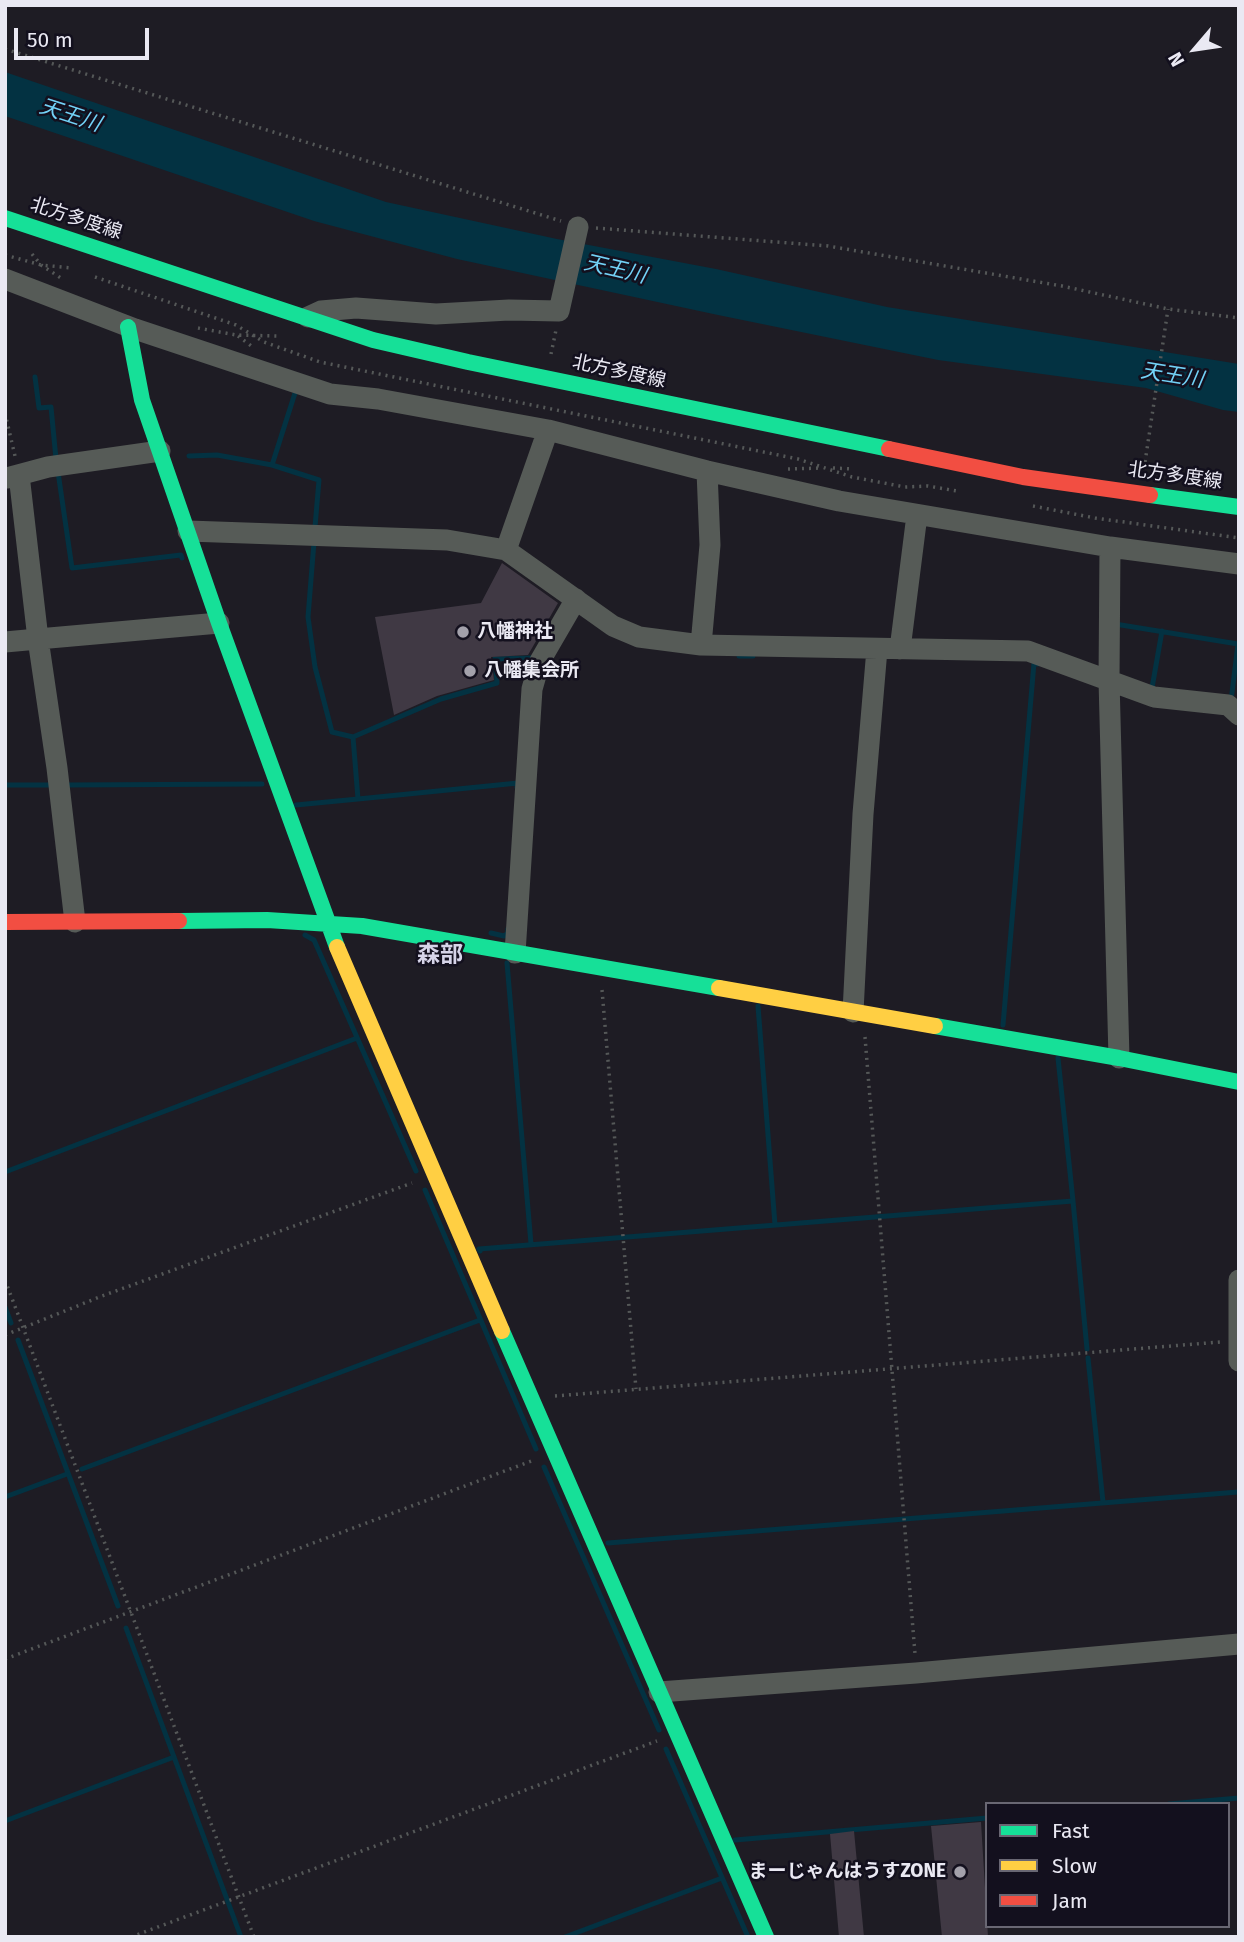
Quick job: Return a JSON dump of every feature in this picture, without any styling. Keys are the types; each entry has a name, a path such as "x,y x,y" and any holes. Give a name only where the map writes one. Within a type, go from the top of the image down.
{"street":[{"name":"北方多度線","path":"5,218 373,340 546,379 1023,477 1239,506"},
{"path":"308,317 321,311 356,308 436,314 509,310 562,301 578,226"},
{"path":"5,279 128,327 330,394 378,399 548,430 706,471 839,501 1110,547 1239,564"},
{"path":"128,327 142,400 326,922 766,1937"},
{"path":"506,550 548,430"},
{"path":"75,922 59,781 12,477 48,467 160,451"},
{"path":"701,645 710,545 706,471"},
{"path":"900,649 917,515"},
{"path":"188,531 447,540 506,550 613,626 639,637 701,645 1028,651 1154,697 1228,705 1239,715"},
{"path":"1110,547 1110,680 1119,1058"},
{"path":"515,953 532,689 540,661 576,599"},
{"path":"5,642 219,623"},
{"path":"858,1013 863,814 877,649"},
{"path":"5,922 267,920 362,926 1119,1058 1239,1082"},
{"path":"1238,1350 1239,1280"},
{"path":"659,1692 916,1673 1239,1644"}],"path":[{"path":"5,49 578,226 828,246 1062,286 1168,309 1239,318"},
{"path":"25,250 41,265 71,284"},
{"path":"5,255 82,272"},
{"path":"94,276 236,325 250,334"},
{"path":"546,379 562,301"},
{"path":"1141,492 1168,309"},
{"path":"188,327 236,335 277,336"},
{"path":"5,413 12,477"},
{"path":"784,468 861,469"},
{"path":"600,967 636,1389"},
{"path":"858,1013 893,1370 916,1673"},
{"path":"5,1335 102,1296 434,1175"},
{"path":"5,1280 254,1937"},
{"path":"532,1398 893,1370 1238,1350"},
{"path":"5,1659 554,1452"},
{"path":"131,1937 678,1733"}],"water":[{"name":"天王川","path":"5,72 386,202 557,239 716,269 887,307 1239,364 1239,412 1146,388 938,360 718,315 457,259 314,221 5,116"}],"building":[{"name":"八幡神社","path":"502,563 558,603 528,655 491,657 494,680 437,696 394,715 375,617 481,603"},
{"name":"まーじゃんはうすZONE","path":"981,1822 985,1928 987,1928 988,1937 942,1937 931,1826"},
{"path":"854,1831 864,1937 839,1937 830,1834"}],"waterway":[{"path":"35,377 39,408 51,407 56,459"},
{"path":"272,465 295,393"},
{"path":"189,456 217,455 272,465 319,480 315,527"},
{"path":"58,472 72,568 181,555 182,558"},
{"path":"314,542 308,617 315,667 332,732 353,737 358,799 518,783 517,787"},
{"path":"1115,624 1238,644 1231,701"},
{"path":"1152,688 1162,631"},
{"path":"739,656 753,656"},
{"path":"353,737 441,699 497,683 495,659 533,658"},
{"path":"1003,1025 1034,663 1038,664"},
{"path":"65,785 262,784"},
{"path":"5,785 55,785"},
{"path":"296,805 358,799"},
{"path":"491,933 504,936 508,929"},
{"path":"305,935 314,940 416,1171"},
{"path":"507,963 531,1244"},
{"path":"758,1006 775,1225"},
{"path":"5,1172 357,1038"},
{"path":"480,1251 479,1249 1073,1201 1058,1058"},
{"path":"425,1190 536,1449"},
{"path":"1073,1201 1087,1349"},
{"path":"5,1307 11,1323"},
{"path":"82,1469 480,1320"},
{"path":"18,1340 118,1606"},
{"path":"1088,1358 1103,1502"},
{"path":"544,1467 659,1730"},
{"path":"5,1497 67,1474"},
{"path":"608,1543 1238,1492"},
{"path":"126,1628 241,1937"},
{"path":"666,1749 748,1937"},
{"path":"5,1821 174,1757"},
{"path":"1192,1802 1239,1798"},
{"path":"735,1840 985,1818"},
{"path":"565,1937 722,1878"}],"traffic: fast":[{"path":"5,218 373,340 889,449"},
{"path":"128,327 142,400 219,623 337,947"},
{"path":"1150,495 1239,507"},
{"path":"179,921 267,920 362,926 719,988"},
{"path":"935,1026 1239,1082"},
{"path":"502,1331 766,1937"}],"traffic: slow":[{"path":"337,947 502,1331"},
{"path":"719,988 935,1026"}],"traffic: jam":[{"path":"889,449 1023,477 1150,495"},
{"path":"5,922 179,921"}],"place":[{"name":"八幡神社","path":"463,632"},
{"name":"八幡集会所","path":"470,671"},
{"name":"まーじゃんはうすZONE","path":"960,1872"}],"district":[{"name":"森部","path":"440,956"}]}
